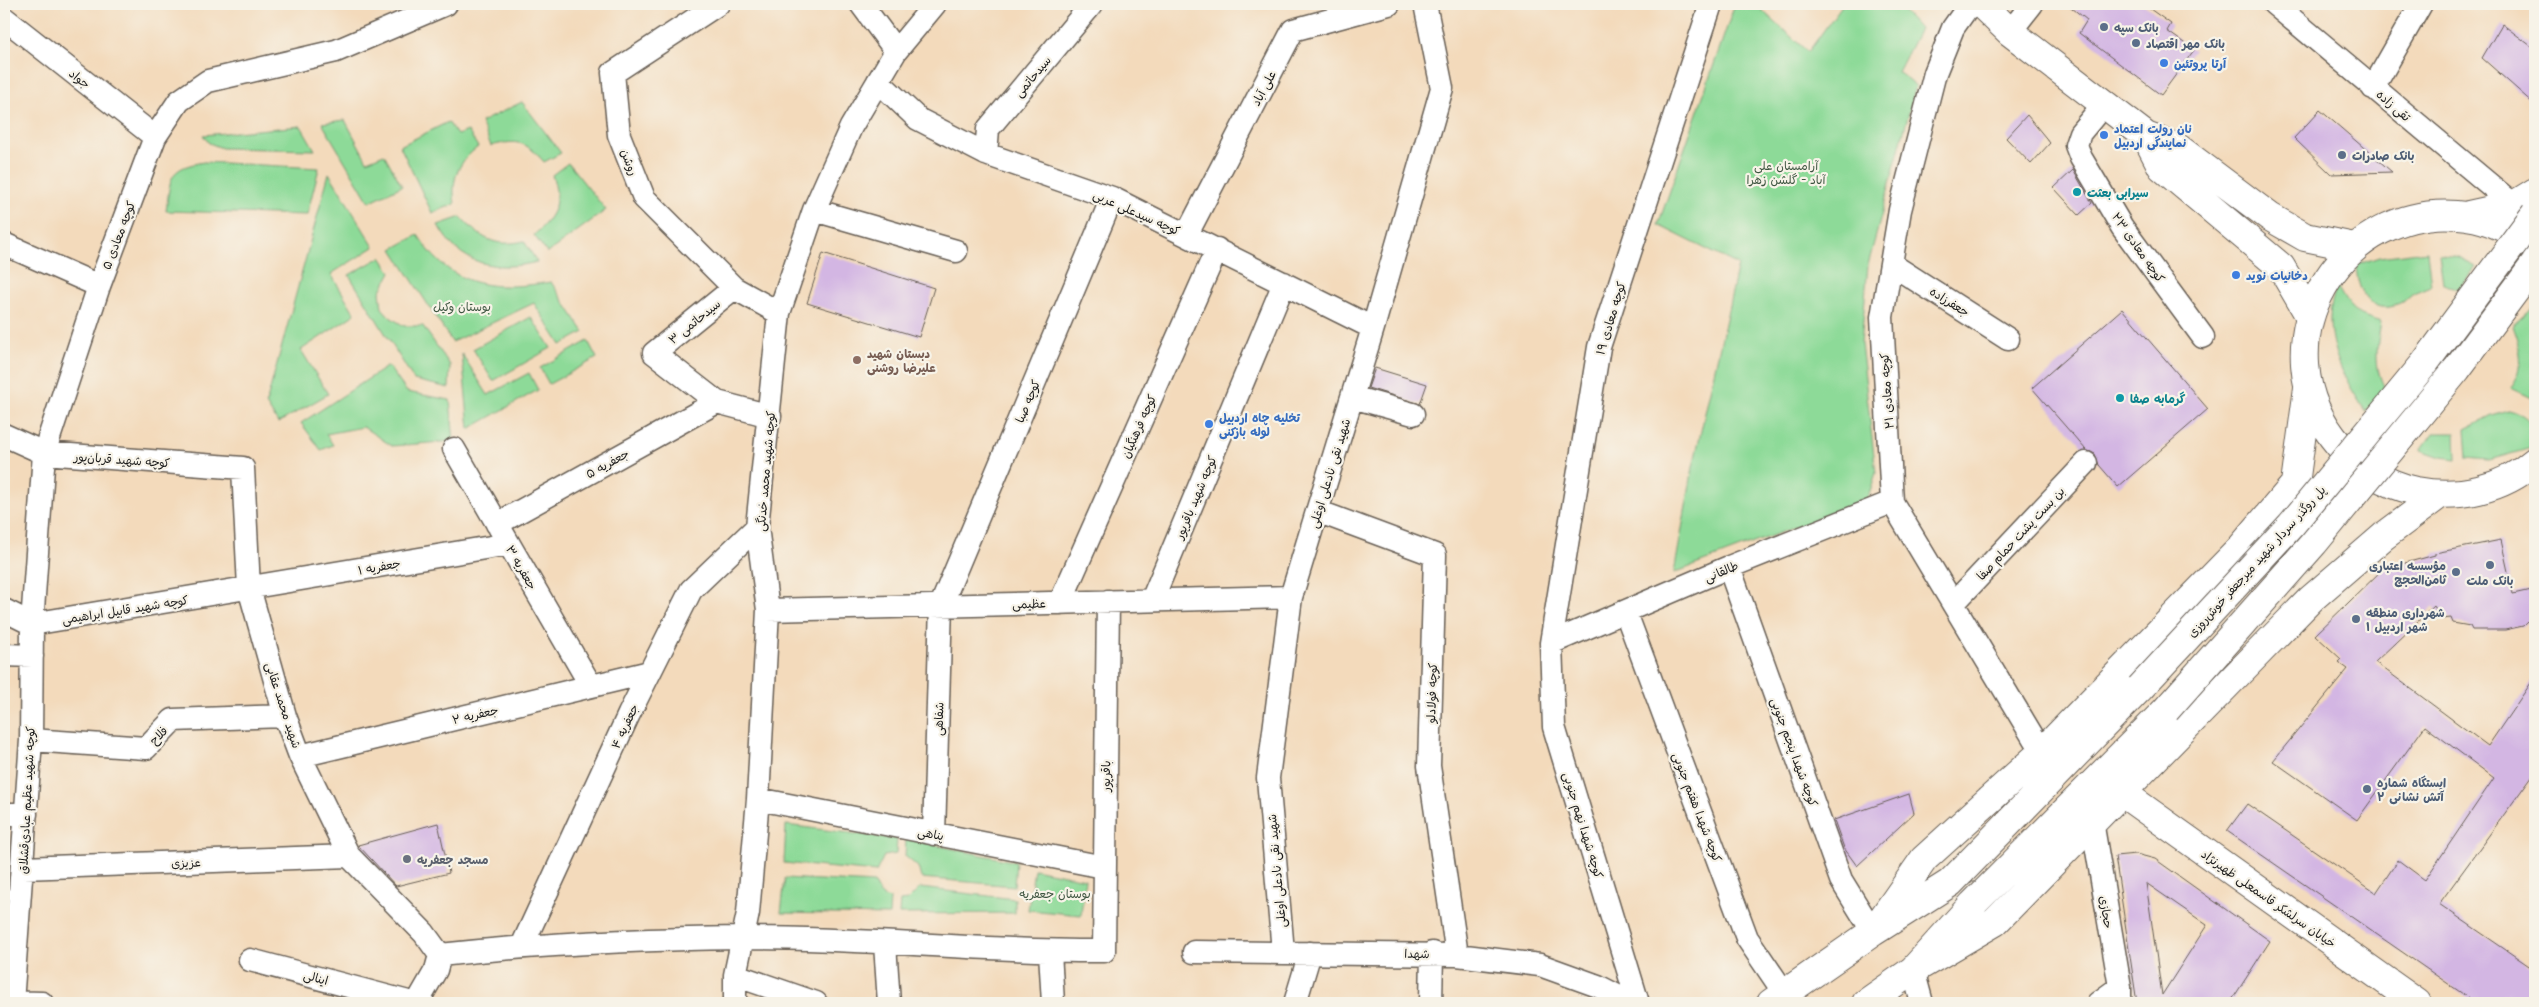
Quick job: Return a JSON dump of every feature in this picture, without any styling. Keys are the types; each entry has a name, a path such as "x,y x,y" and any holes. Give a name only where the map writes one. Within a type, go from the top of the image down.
{"main road":[{"path":"1981,4 2010,32 2146,136 2178,148 2270,217 2305,237 2354,247"},
{"path":"2146,136 2162,167 2281,268 2309,315"},
{"path":"1873,932 1924,859 2042,752 2239,550 2295,484 2308,388 2304,356 2309,315 2327,278 2354,247 2389,226 2428,215 2468,216 2528,204"},
{"name":"پل روگذر سردار شهید میرجعفر خوش‌روزی","path":"1778,998 1873,932 1950,883 2140,688 2297,518 2424,364 2528,204"},
{"path":"2468,216 2507,228 2535,247"},
{"path":"1913,970 1972,904 2166,710 2320,535 2457,369 2535,264"},
{"path":"2308,388 2325,429 2355,463 2394,486 2439,495 2482,490 2531,469"},
{"path":"1866,1003 1913,970 1995,922 2310,599 2384,536 2439,495"},
{"path":"2239,550 2266,544 2285,552 2306,571 2310,599"},
{"name":"خیابان سرلشکر قاسمعلی ظهیرنژاد","path":"2121,792 2417,1003"}],"street":[{"name":"کوچه معادی ۵","path":"32,656 32,624 44,453 99,286 156,137 179,101 208,81 336,51 446,4"},
{"name":"روشن","path":"718,4 613,73 619,135 644,198 734,288 779,313"},
{"path":"860,4 896,51"},
{"name":"کوچه شهید محمد خدنگی","path":"736,1003 735,975 748,913 758,799 768,610 757,527 770,416 779,313 814,210 851,128 896,51 935,4"},
{"name":"سیدحاتمی","path":"986,154 988,129 1092,4"},
{"name":"علی آباد","path":"1187,234 1293,30 1389,4"},
{"name":"شهید نقی نادعلی اوغلی","path":"1283,952 1268,778 1290,597 1373,328 1442,88 1425,4"},
{"name":"کوچه معادی ۱۹","path":"1551,643 1599,347 1711,4"},
{"name":"کوچه معادی ۲۱","path":"1970,4 1953,28 1935,73 1900,210 1882,317 1892,502 2042,752"},
{"path":"2010,32 2032,4"},
{"name":"تقی زاده","path":"2274,4 2373,88 2528,204"},
{"path":"2373,88 2421,4"},
{"name":"جواد","path":"4,18 156,137"},
{"name":"کوچه سیدعلی عربی","path":"878,82 918,119 986,154 1112,198 1373,328"},
{"name":"کوچه معادی ۲۳","path":"2104,104 2080,133 2076,145 2081,158 2122,227 2203,337"},
{"name":"کوچه صبا","path":"941,605 1112,198"},
{"path":"814,210 956,251"},
{"path":"4,244 99,286"},
{"name":"کوچه فرهنگیان","path":"1060,603 1216,249"},
{"name":"جعفرزاده","path":"1891,264 2008,339"},
{"name":"کوچه شهید باقرپور","path":"1152,600 1284,283"},
{"name":"سیدحاتمی ۳","path":"717,402 654,353 734,288"},
{"path":"1352,397 1413,414"},
{"path":"717,402 770,416"},
{"name":"جعفریه ۵","path":"497,524 717,402"},
{"name":"کوچه شهید قربان‌پور","path":"4,435 44,453 243,468"},
{"name":"جعفریه ۳","path":"454,449 592,686"},
{"name":"بن بست پشت حمام صفا","path":"1953,604 2086,463"},
{"name":"شهید محمد عقابی","path":"243,468 249,588 285,716 300,756 348,856 424,933 440,955"},
{"name":"طالقانی","path":"1551,643 1626,613 1729,567 1892,502"},
{"name":"کوچه فولادلو","path":"1317,511 1435,554 1429,766 1457,954"},
{"name":"جعفریه ۴","path":"522,946 650,672 691,590 757,527"},
{"name":"جعفریه ۱","path":"249,588 509,544"},
{"name":"کوچه شهدا پنجم جنوبی","path":"1729,567 1842,880 1873,932"},
{"name":"کوچه شهید قابیل ابراهیمی","path":"32,624 249,588"},
{"name":"عظیمی","path":"768,610 1290,597"},
{"name":"باقرپور","path":"1050,952 1104,951 1108,601"},
{"name":"شفاهی","path":"934,834 941,605"},
{"path":"4,610 32,624"},
{"name":"کوچه شهدا هفتم جنوبی","path":"1626,613 1747,938 1778,998"},
{"name":"کوچه شهدا نهم جنوبی","path":"1551,643 1554,727 1638,1003"},
{"path":"4,655 32,656"},
{"name":"کوچه شهید عظیم عبادی‌قشلاق","path":"9,1002 23,868 31,740 32,656"},
{"name":"جعفریه ۲","path":"300,756 650,672"},
{"name":"فلاح","path":"31,740 146,748 173,720 285,716"},
{"name":"پناهی","path":"758,799 1104,867"},
{"path":"4,814 26,814"},
{"name":"حجازی","path":"2092,821 2120,995"},
{"name":"عزیزی","path":"23,868 348,856"},
{"path":"417,1003 436,970 440,955 522,946 742,938 1050,952 1053,1003"},
{"path":"885,944 889,1003"},
{"name":"شهدا","path":"1194,952 1457,954 1540,965 1598,986 1631,1003"},
{"path":"1296,1003 1310,953"},
{"path":"1431,1003 1432,953"},
{"name":"اینالی","path":"250,960 412,1003"},
{"path":"1913,970 1922,1003"},
{"path":"735,975 816,1003"},
{"path":"2098,1003 2120,995"},
{"path":"9,1002 42,1003"}],"green space":[{"name":"آرامستان علی آباد - گلشن زهرا","path":"1735,4 1755,4 1808,52 1843,4 1897,4 1920,29 1898,72 1916,86 1868,265 1861,343 1876,473 1867,500 1674,573 1693,467 1738,265 1658,225"},
{"path":"522,102 561,153 544,162 532,150 521,144 514,142 491,146 481,122"},
{"path":"345,120 367,161 384,154 402,186 369,202 322,123"},
{"path":"448,122 457,135 468,131 478,147 465,159 455,179 455,204 432,213 400,146"},
{"path":"301,126 315,150 222,148 209,143 203,135"},
{"path":"204,162 319,168 307,215 166,211 170,183 173,176 183,168"},
{"path":"568,163 606,210 547,253 534,235 547,222 554,208 556,194 552,175"},
{"path":"329,173 374,247 331,274 355,314 301,350 328,394 278,423 266,404"},
{"path":"461,217 475,231 489,240 505,243 524,241 537,262 522,265 493,265 468,257 457,249 438,225"},
{"name":"بوستان وکیل","path":"418,235 431,253 445,266 460,276 476,282 511,286 551,282 584,332 561,345 534,303 452,342 392,249"},
{"path":"2427,251 2431,286 2412,294 2400,304 2389,307 2380,307 2373,304 2362,292 2356,265 2379,257"},
{"path":"2439,254 2459,258 2476,267 2459,289 2443,284"},
{"path":"381,257 391,272 380,292 382,308 390,317 404,326 423,326 450,365 449,388 414,380 349,275"},
{"path":"2337,286 2354,310 2381,322 2377,348 2377,364 2385,388 2366,412 2348,383 2335,352 2331,335 2330,319"},
{"path":"2532,308 2535,312 2535,400 2510,388 2519,373 2520,365 2519,350 2512,326"},
{"path":"531,317 551,348 493,381 473,349"},
{"path":"588,341 597,358 549,384 540,368"},
{"path":"462,354 488,395 529,373 538,390 469,429"},
{"path":"388,366 407,392 450,400 454,441 392,446 363,427 326,434 333,445 321,450 301,423"},
{"path":"2509,410 2522,415 2530,422 2533,427 2535,447 2489,460 2467,458 2465,429 2492,415"},
{"path":"2433,433 2455,433 2456,459 2441,457 2421,450"},
{"path":"786,825 897,839 896,854 884,856 876,872 784,863"},
{"path":"906,839 1016,862 1014,886 921,878 918,867 905,856"},
{"name":"بوستان جعفریه","path":"1034,869 1085,879 1081,915 1028,910"},
{"path":"785,878 874,883 880,894 890,899 889,915 781,913"},
{"path":"920,888 1015,899 1015,913 899,914 900,901 908,900"}],"building":[{"path":"2067,4 2143,4 2171,24 2167,31 2194,50 2161,95 2079,33 2087,20"},
{"path":"2502,24 2535,49 2535,105 2482,58"},
{"name":"بانک صادرات","path":"2320,110 2392,172 2331,174 2294,138"},
{"path":"2027,115 2050,143 2031,164 2006,138"},
{"name":"سیرابی بعثت","path":"2073,170 2092,203 2079,215 2054,188"},
{"path":"823,253 934,288 919,337 807,303"},
{"name":"گرمابه صفا","path":"2122,309 2208,409 2118,487 2099,465 2095,454 2086,450 2032,388"},
{"path":"1375,368 1427,384 1420,404 1368,388"},
{"path":"2501,540 2513,594 2535,589 2535,614 2523,626 2505,630 2472,630 2470,626 2453,623 2451,618 2442,619 2434,606 2375,662 2488,746 2535,677 2535,772 2439,904 2535,970 2535,1003 2476,1003 2227,831 2247,804 2376,893 2398,860 2425,880 2494,778 2425,726 2357,820 2273,761 2348,669 2338,662 2341,659 2315,635 2383,569 2435,555 2435,553"},
{"path":"1909,794 1914,813 1857,866 1844,848 1834,820"},
{"name":"مسجد جعفریه","path":"438,823 449,873 396,886 358,845"},
{"path":"2136,854 2155,859 2270,941 2230,1003 2137,1003 2115,856","holes":["2146,883 2207,925 2162,995"]}],"place":[{"name":"بانک سپه","path":"2104,27"},
{"name":"بانک مهر اقتصاد","path":"2136,43"},
{"name":"آرتا پروتئین","path":"2164,63"},
{"name":"نان رولت اعتماد نمایندگی اردبیل","path":"2104,135"},
{"name":"بانک صادرات","path":"2342,155"},
{"name":"سیرابی بعثت","path":"2077,192"},
{"name":"دخانیات نوید","path":"2236,275"},
{"name":"دبستان شهید علیرضا روشنی","path":"857,360"},
{"name":"گرمابه صفا","path":"2120,398"},
{"name":"تخلیه چاه اردبیل لوله بازکنی","path":"1209,424"},
{"name":"بانک ملت","path":"2490,565"},
{"name":"مؤسسه اعتباری ثامن‌الحجج","path":"2456,572"},
{"name":"شهرداری منطقه ۱ شهر اردبیل","path":"2356,619"},
{"name":"ایستگاه شماره ۲ آتش نشانی","path":"2367,789"},
{"name":"مسجد جعفریه","path":"407,859"}]}
